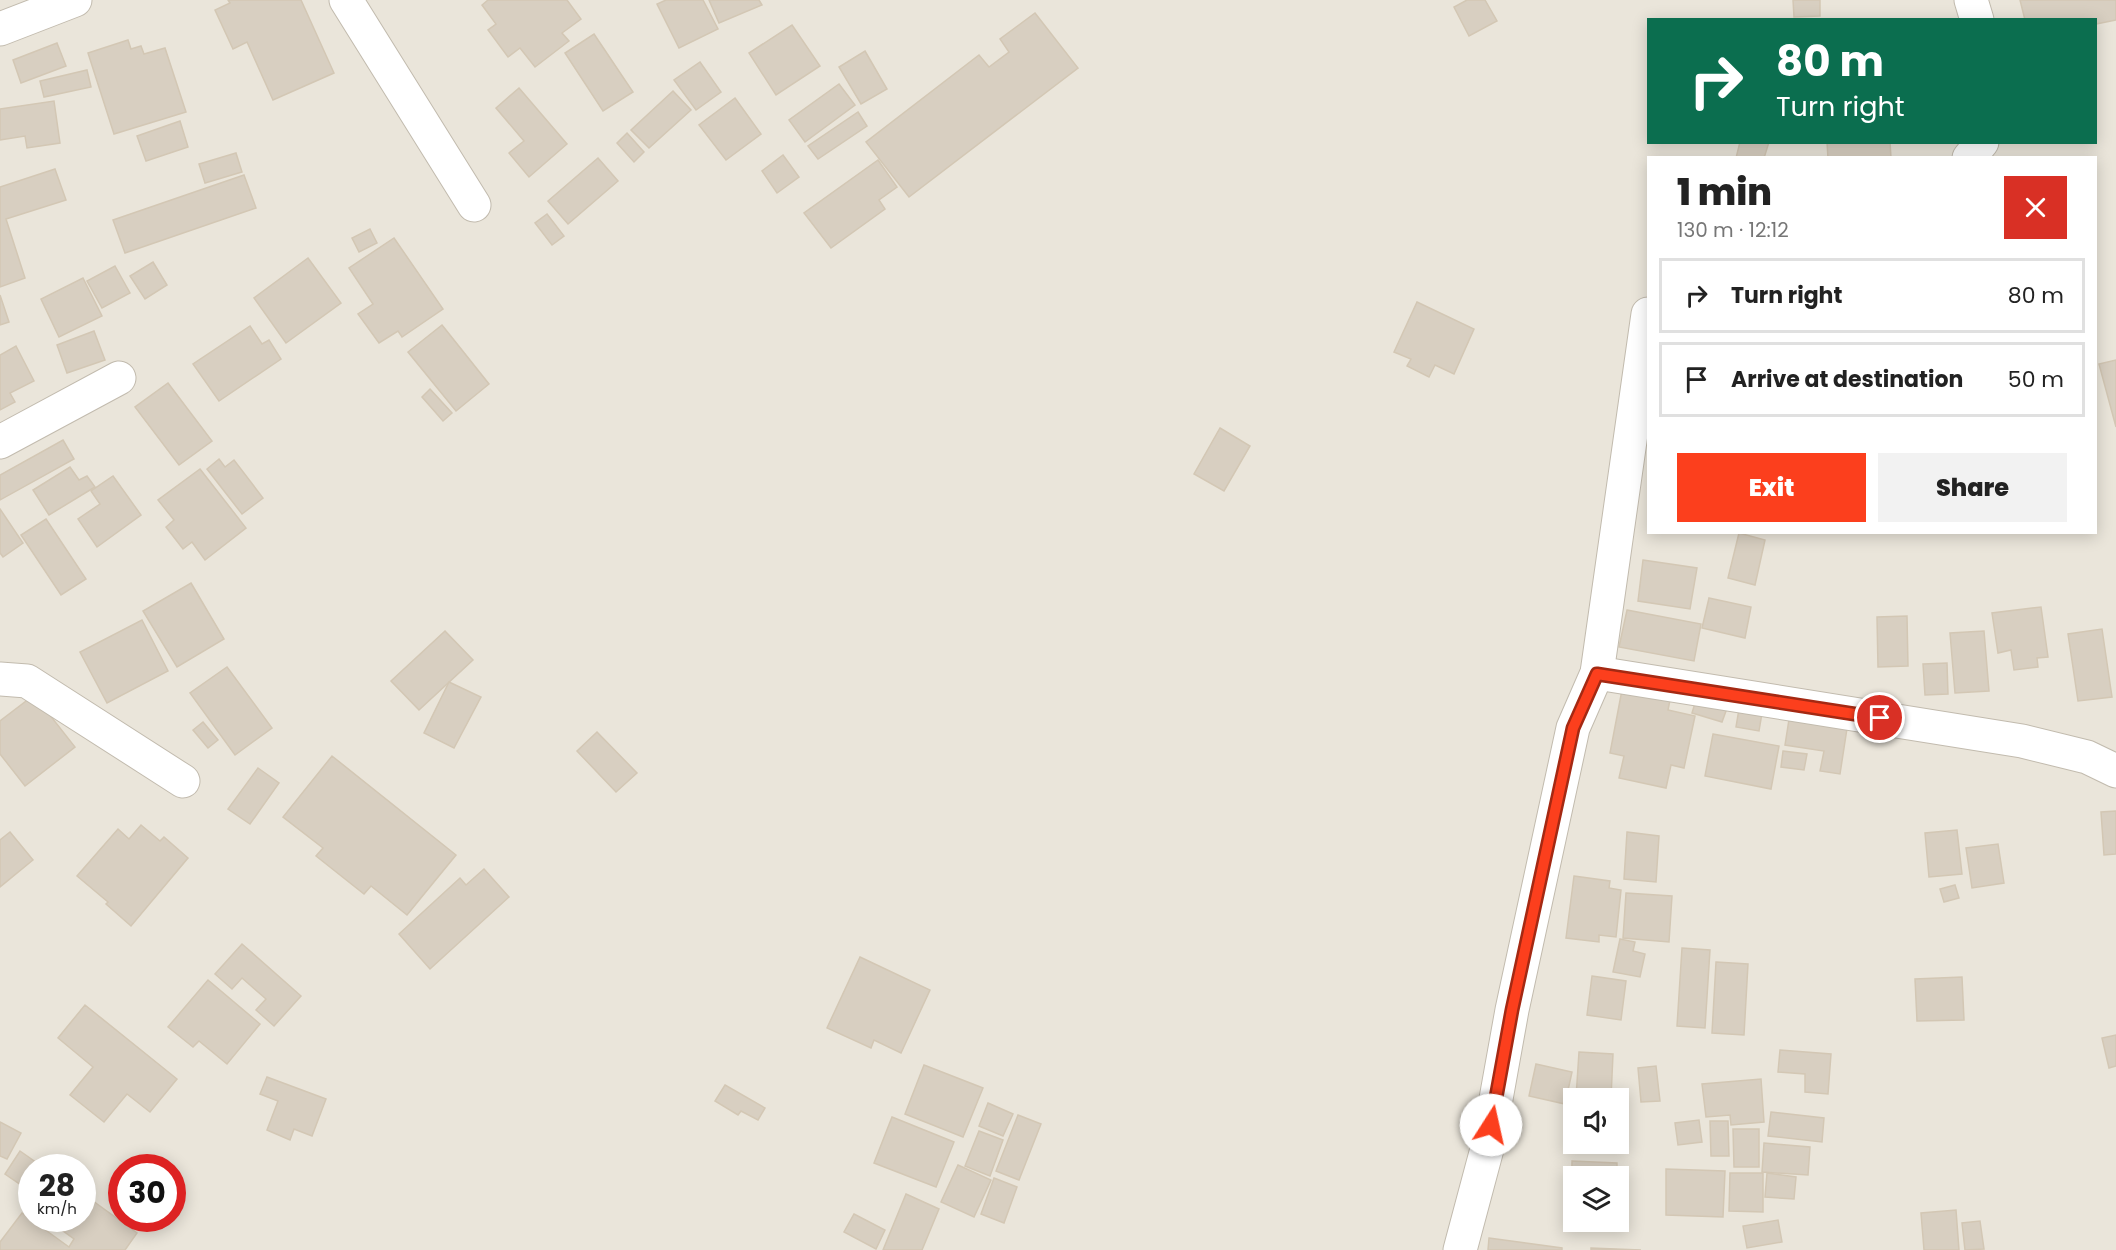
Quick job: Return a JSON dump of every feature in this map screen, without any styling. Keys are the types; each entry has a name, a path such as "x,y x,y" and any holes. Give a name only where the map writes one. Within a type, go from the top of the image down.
{"street":[{"path":"0,29 75,0"},
{"path":"346,0 474,205"},
{"path":"1971,0 1976,18"},
{"path":"1971,156 1980,144"},
{"path":"1460,1250 1487,1149 1512,1010 1573,728 1597,674 1647,321"},
{"path":"0,442 119,378"},
{"path":"1597,674 2022,741 2087,757 2116,771"},
{"path":"0,679 27,681 183,781"}],"shaded area":[{"path":"0,0 2116,0 2116,1250 0,1250"}],"building":[{"path":"228,0 301,0 334,73 273,100 247,42 233,49 215,10 230,3"},
{"path":"488,0 567,0 581,19 562,33 569,41 535,67 520,48 508,57 488,30 496,24 482,5"},
{"path":"666,0 703,0 718,29 679,48 657,4"},
{"path":"709,0 759,0 762,5 719,23"},
{"path":"1467,0 1485,0 1497,21 1469,36 1454,7"},
{"path":"1793,0 1820,0 1820,16 1794,17"},
{"path":"2020,0 2116,0 2116,20 2097,24 2097,18 2024,18"},
{"path":"1035,13 1078,68 909,197 866,142 979,55 989,67 1009,52 1000,39"},
{"path":"792,25 820,66 776,95 749,53"},
{"path":"594,34 633,92 603,111 565,53"},
{"path":"128,40 131,49 141,46 144,54 165,48 186,112 114,134 88,53"},
{"path":"57,43 66,66 21,83 13,60"},
{"path":"865,51 887,89 861,104 839,67"},
{"path":"700,62 721,92 696,110 674,80"},
{"path":"87,70 91,87 44,97 40,81"},
{"path":"839,84 855,105 805,142 789,120"},
{"path":"519,88 567,144 529,177 509,153 524,141 496,108"},
{"path":"673,91 691,110 649,148 631,130"},
{"path":"735,98 761,134 726,160 699,125"},
{"path":"54,101 60,143 27,148 25,136 0,140 0,109"},
{"path":"858,112 867,126 818,159 808,146"},
{"path":"180,121 188,147 146,161 137,136"},
{"path":"627,133 644,152 634,162 617,143"},
{"path":"1740,144 1768,144 1765,156 1736,156"},
{"path":"1827,144 1890,144 1891,156 1828,156"},
{"path":"236,153 242,172 205,183 199,164"},
{"path":"783,155 799,177 777,193 762,171"},
{"path":"598,158 618,181 568,224 548,201"},
{"path":"878,160 897,187 879,200 885,209 831,248 804,213"},
{"path":"55,169 66,200 6,219 25,278 0,287 0,187"},
{"path":"244,175 256,208 125,253 113,220"},
{"path":"547,214 564,236 552,245 535,223"},
{"path":"370,229 377,243 359,252 352,238"},
{"path":"394,238 443,309 402,337 398,331 379,343 358,314 373,304 349,268"},
{"path":"308,258 341,303 286,343 254,298"},
{"path":"153,262 167,285 145,299 130,276"},
{"path":"115,266 130,293 102,308 87,281"},
{"path":"83,278 102,316 59,337 41,299"},
{"path":"0,295 9,322 0,325"},
{"path":"1417,302 1474,329 1454,374 1435,365 1429,377 1407,366 1411,359 1394,352"},
{"path":"442,325 489,384 456,411 408,352"},
{"path":"250,326 262,344 269,340 281,359 219,401 193,364"},
{"path":"94,331 105,360 67,373 57,345"},
{"path":"16,346 34,381 10,393 15,402 0,410 0,355"},
{"path":"2116,360 2116,427 2099,364"},
{"path":"168,383 212,441 179,465 135,407"},
{"path":"430,389 452,413 443,421 422,397"},
{"path":"1220,428 1250,446 1224,491 1194,474"},
{"path":"63,440 74,459 0,500 0,475"},
{"path":"219,459 225,467 234,460 263,498 242,514 207,469"},
{"path":"70,467 79,480 87,476 95,487 49,515 33,490"},
{"path":"200,469 246,528 205,560 192,542 183,549 166,527 174,520 158,500"},
{"path":"113,476 141,515 97,547 78,519 100,504 91,491"},
{"path":"0,509 23,543 3,557 0,553"},
{"path":"46,519 86,579 61,595 21,535"},
{"path":"1739,534 1765,540 1755,585 1728,578"},
{"path":"1643,560 1697,568 1690,609 1638,601"},
{"path":"191,583 224,639 177,667 143,611"},
{"path":"1709,598 1751,607 1745,638 1702,628"},
{"path":"2041,607 2048,657 2037,658 2038,667 2014,670 2011,650 1998,653 1992,613"},
{"path":"1627,610 1701,624 1694,661 1619,647"},
{"path":"1907,616 1908,666 1878,667 1877,617"},
{"path":"142,620 168,671 107,703 80,652"},
{"path":"2102,629 2112,697 2078,701 2068,634"},
{"path":"445,631 473,660 419,710 391,681"},
{"path":"1984,631 1989,691 1955,693 1950,633"},
{"path":"1947,663 1948,694 1925,695 1923,664"},
{"path":"227,667 272,728 235,755 190,693"},
{"path":"449,682 481,697 454,748 424,733"},
{"path":"1622,690 1670,700 1668,710 1695,716 1684,768 1671,765 1666,788 1619,778 1624,756 1610,753"},
{"path":"1699,690 1730,700 1722,722 1692,713"},
{"path":"34,695 75,747 25,786 0,754 0,721"},
{"path":"1739,709 1762,713 1759,731 1736,727"},
{"path":"1790,713 1848,722 1840,774 1820,771 1824,751 1785,745"},
{"path":"203,722 218,740 208,748 193,730"},
{"path":"597,732 637,773 616,792 577,751"},
{"path":"1713,734 1779,746 1771,789 1705,776"},
{"path":"1783,751 1807,754 1804,770 1781,767"},
{"path":"332,756 456,855 407,915 371,886 364,894 316,856 323,848 283,817"},
{"path":"258,768 279,783 250,824 228,809"},
{"path":"2116,811 2116,854 2104,855 2101,812"},
{"path":"141,825 160,841 164,837 188,858 131,926 106,904 108,902 77,876 118,829 129,839"},
{"path":"1957,830 1962,874 1929,877 1925,833"},
{"path":"10,832 33,860 0,887 0,840"},
{"path":"1627,832 1659,836 1656,882 1624,879"},
{"path":"1998,844 2004,883 1972,888 1966,848"},
{"path":"484,869 509,897 430,969 399,934 460,878 466,885"},
{"path":"1574,876 1610,881 1609,888 1621,890 1616,937 1599,935 1599,942 1566,938"},
{"path":"1955,885 1959,898 1944,902 1940,889"},
{"path":"1626,893 1672,896 1669,942 1623,938"},
{"path":"1620,939 1635,942 1633,951 1645,954 1640,977 1613,972"},
{"path":"242,944 301,996 274,1026 256,1010 266,999 242,978 232,989 215,974"},
{"path":"1682,948 1710,950 1705,1028 1677,1026"},
{"path":"860,957 930,990 901,1053 874,1040 871,1048 827,1028"},
{"path":"1716,962 1748,964 1744,1035 1712,1033"},
{"path":"1592,976 1626,981 1621,1020 1587,1015"},
{"path":"1962,977 1964,1020 1917,1021 1915,979"},
{"path":"208,980 260,1024 227,1064 199,1041 193,1047 168,1027"},
{"path":"85,1005 177,1079 150,1112 127,1094 104,1122 70,1095 93,1067 58,1038"},
{"path":"2116,1035 2116,1066 2109,1068 2102,1038"},
{"path":"1780,1050 1831,1054 1828,1094 1805,1092 1805,1074 1778,1072"},
{"path":"1579,1052 1613,1054 1611,1088 1577,1088"},
{"path":"1536,1064 1572,1072 1568,1088 1563,1088 1563,1104 1529,1096"},
{"path":"924,1065 983,1088 963,1137 905,1114"},
{"path":"1656,1066 1660,1101 1641,1102 1638,1068"},
{"path":"267,1077 326,1099 312,1136 294,1129 290,1140 267,1130 278,1101 260,1094"},
{"path":"1761,1079 1764,1122 1731,1125 1730,1115 1706,1117 1702,1084"},
{"path":"725,1085 765,1108 758,1120 741,1111 738,1115 715,1101"},
{"path":"988,1103 1013,1114 1003,1136 979,1126"},
{"path":"1771,1112 1824,1118 1822,1142 1768,1136"},
{"path":"1018,1115 1041,1124 1019,1180 996,1171"},
{"path":"892,1117 954,1142 936,1187 874,1163"},
{"path":"1699,1120 1702,1142 1678,1145 1675,1123"},
{"path":"1710,1121 1728,1121 1729,1156 1711,1156"},
{"path":"0,1122 21,1133 7,1159 0,1156"},
{"path":"1733,1129 1759,1129 1759,1167 1734,1167"},
{"path":"979,1131 1003,1140 990,1176 965,1166"},
{"path":"1764,1143 1810,1147 1808,1175 1762,1172"},
{"path":"18,1154 18,1183 5,1174"},
{"path":"1572,1161 1617,1163 1617,1166 1572,1166"},
{"path":"958,1165 991,1180 974,1217 941,1202"},
{"path":"1666,1169 1725,1171 1723,1217 1666,1215"},
{"path":"1730,1173 1763,1173 1763,1212 1729,1211"},
{"path":"1767,1173 1796,1177 1794,1199 1765,1197"},
{"path":"994,1178 1017,1187 1004,1223 981,1214"},
{"path":"906,1194 939,1209 922,1250 883,1250"},
{"path":"96,1203 108,1212 108,1232 137,1233 125,1250 0,1250 0,1242 18,1218 18,1232 48,1232 69,1247 74,1239 64,1232 96,1232"},
{"path":"1956,1210 1959,1250 1924,1250 1921,1213"},
{"path":"854,1214 885,1230 876,1249 844,1232"},
{"path":"1778,1220 1782,1242 1747,1248 1743,1226"},
{"path":"1980,1221 1984,1249 1965,1250 1962,1223"},
{"path":"1489,1238 1562,1248 1562,1250 1488,1250"},
{"path":"1591,1248 1641,1250 1591,1250"}],"route":[{"path":"1491,1125 1512,1010 1573,728 1597,674 1880,718"}]}
